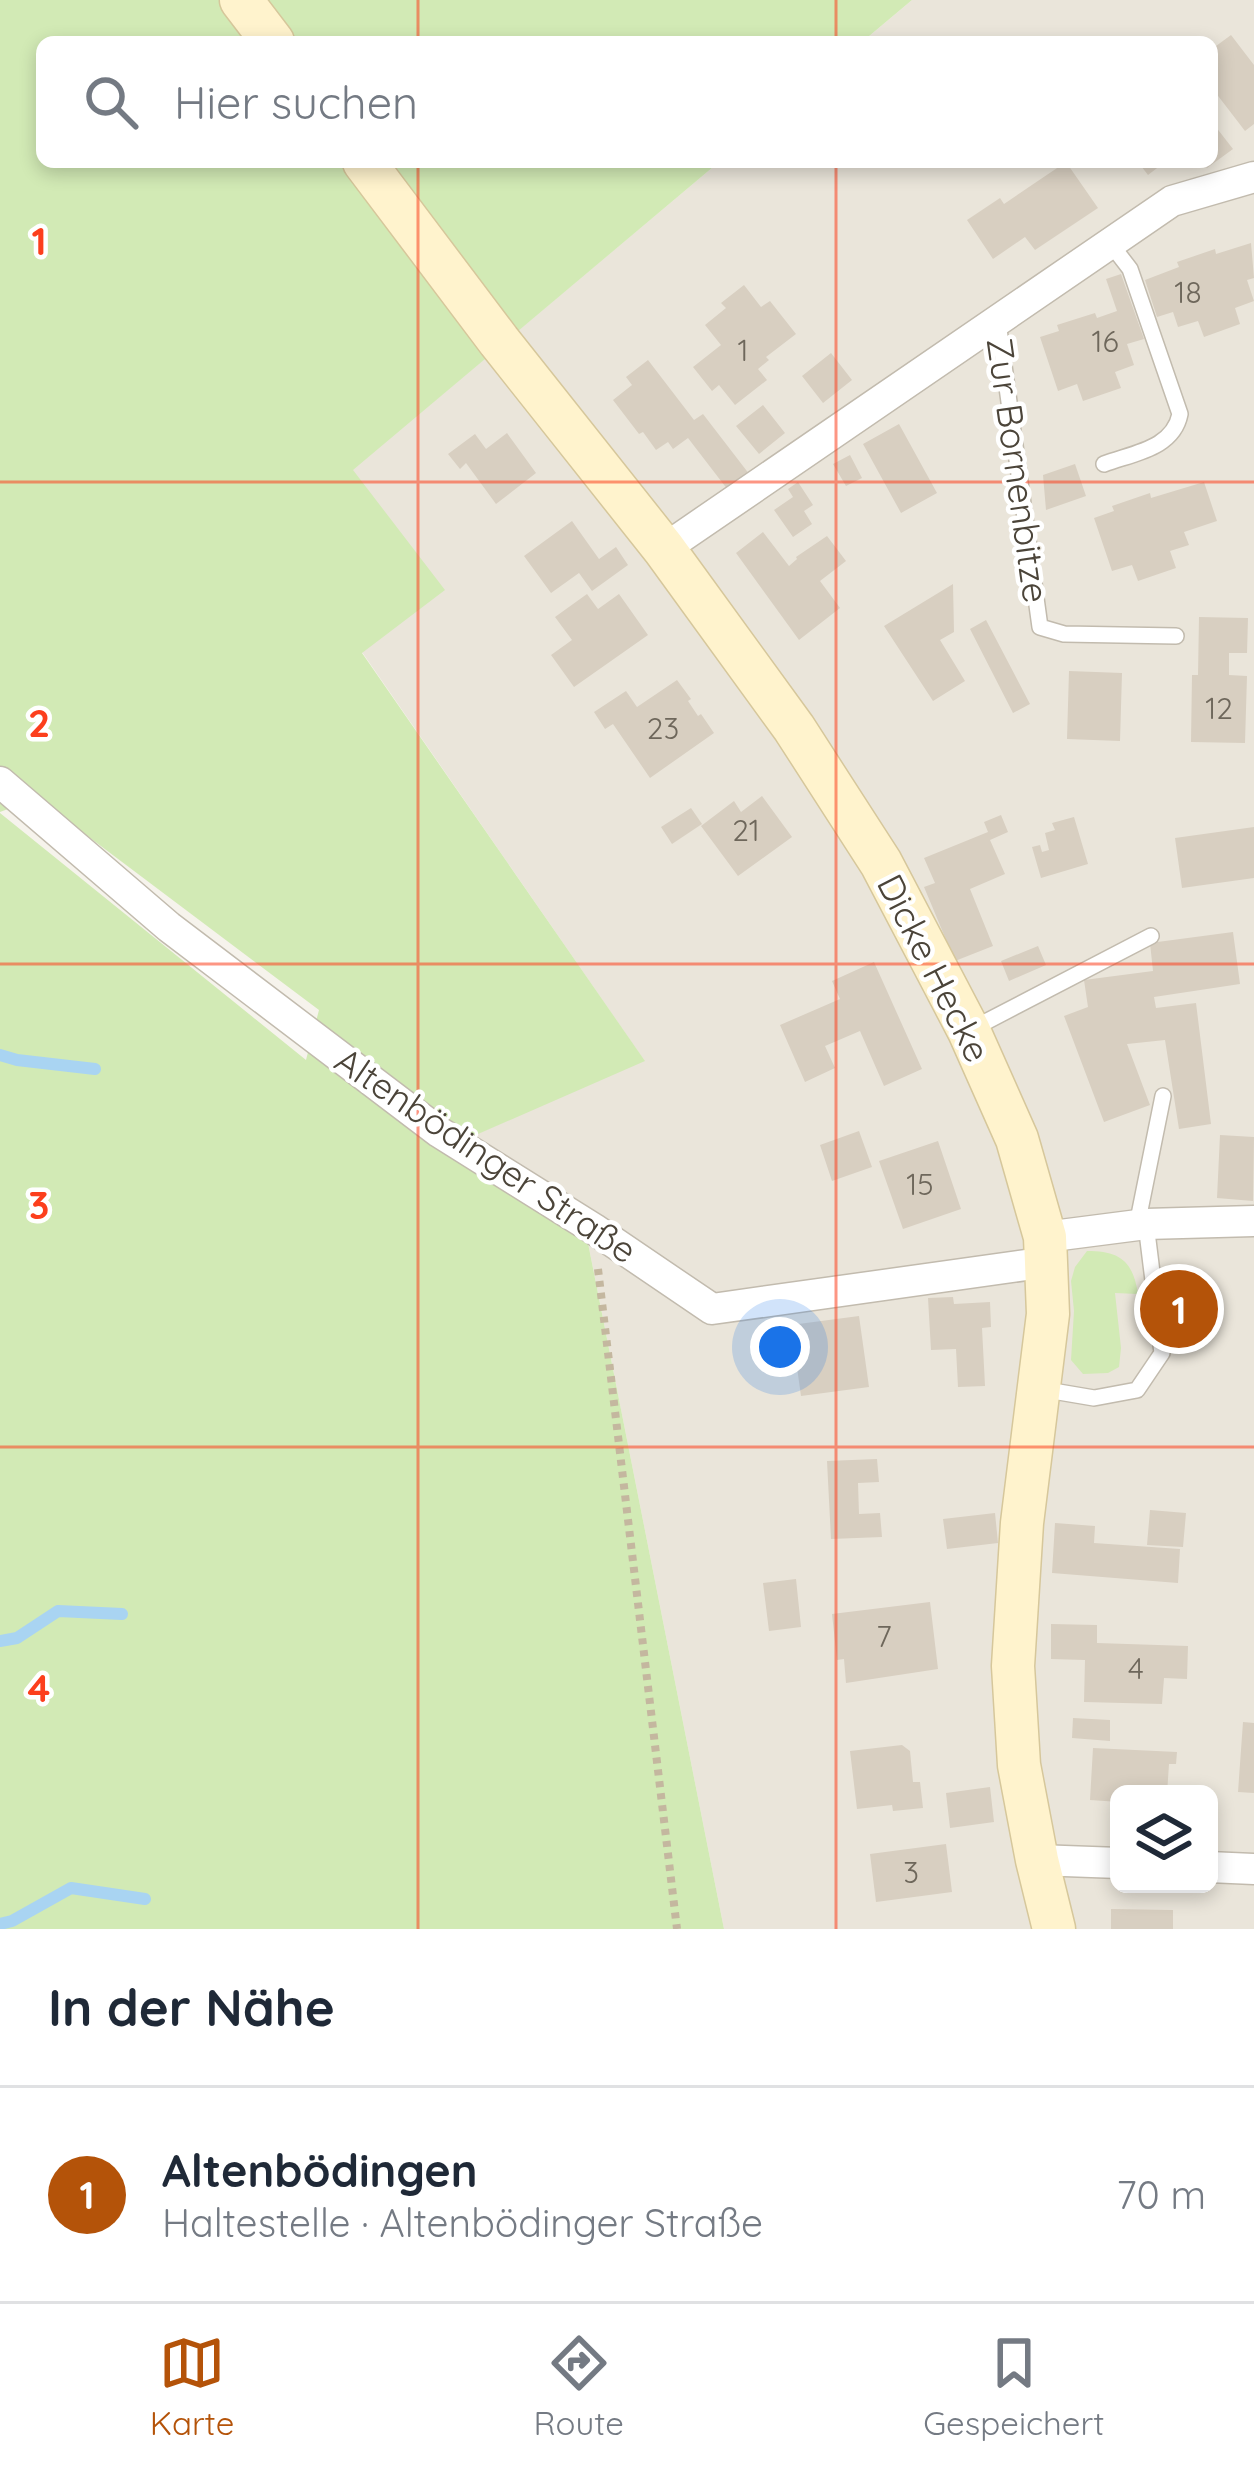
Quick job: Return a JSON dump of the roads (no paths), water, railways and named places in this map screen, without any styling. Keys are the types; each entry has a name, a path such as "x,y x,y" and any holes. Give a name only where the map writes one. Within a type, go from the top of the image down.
{"street":[{"path":"241,0 268,36"},
{"name":"Dicke Hecke","path":"369,168 664,549 794,728 880,863 969,1030 1017,1139 1046,1249 1048,1314 1022,1523 1013,1666 1018,1765 1054,1929"},
{"name":"Zur Bornenbitze","path":"664,549 1172,201 1254,177"},
{"name":"Altenbödinger Straße","path":"0,782 169,927 403,1105 712,1309 1046,1249 1141,1224 1254,1221"},
{"path":"1037,1860 1110,1863"},
{"path":"1218,1867 1254,1869"}],"lane":[{"path":"1104,464 1169,439 1180,414 1130,268 1110,243"},
{"name":"Zur Bornenbitze","path":"998,319 1040,627 1064,634 1176,636"},
{"path":"969,1030 1151,936"},
{"path":"1039,1388 1094,1398 1137,1390 1162,1353 1141,1224 1163,1096"}],"waterway":[{"path":"0,1055 95,1069"},
{"path":"0,1641 17,1638 58,1611 122,1614"},
{"path":"0,1924 71,1888 145,1899"}],"place":[{"name":"Altenbödingen","path":"1179,1309"}]}
